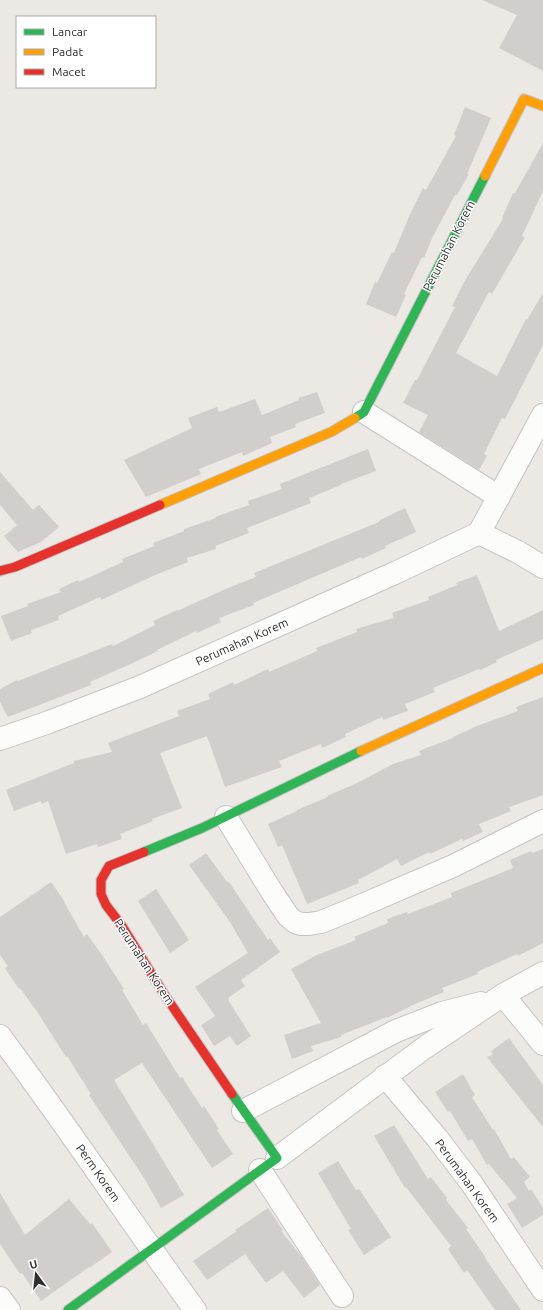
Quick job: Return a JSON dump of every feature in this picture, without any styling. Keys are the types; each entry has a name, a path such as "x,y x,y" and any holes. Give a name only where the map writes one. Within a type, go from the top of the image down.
{"street":[{"name":"Perumahan Korem","path":"364,412 524,98 543,106"},
{"path":"0,571 331,432 364,412 499,497"},
{"path":"543,415 479,532 543,567"},
{"name":"Perumahan Korem","path":"0,739 140,687 398,572 479,532"},
{"name":"Perumahan Korem","path":"268,1164 243,1111 164,994 122,926 106,905 101,894 101,880 109,866 202,828 342,760 543,668"},
{"path":"226,816 288,916 295,922 305,924 321,922 453,866 543,821"},
{"path":"68,1310 268,1164 385,1076 499,997 543,973"},
{"path":"243,1111 396,1031 442,1013 499,997"},
{"path":"499,997 543,1044"},
{"name":"Perm Korem","path":"0,1036 54,1109 195,1310"},
{"name":"Perumahan Korem","path":"385,1076 437,1138 472,1184 543,1290"},
{"path":"268,1164 342,1296"},
{"path":"0,1298 9,1310"}],"building":[{"path":"482,0 543,0 543,71 499,48 517,15"},
{"path":"465,107 491,118 467,174 469,174 457,195 455,195 433,236 424,258 422,257 404,294 406,295 396,317 366,304 375,282 377,283 392,252 394,253 410,214 423,188 426,190 456,136 454,135"},
{"path":"543,143 543,191 522,236 525,237 492,294 489,292 456,353 497,376 526,319 527,320 543,293 543,345 505,419 502,418 484,454 487,456 479,470 419,432 428,415 403,403 415,380 417,380 455,307 452,306 464,282 503,219 502,218 513,193 515,193"},
{"path":"317,392 325,413 295,424 296,427 270,437 272,443 243,456 242,452 199,469 201,474 146,497 124,460 192,428 188,418 217,407 219,412 255,399 262,415 299,400 298,398"},
{"path":"368,449 376,471 309,498 311,503 247,528 249,533 215,546 216,549 187,558 188,562 101,600 100,597 58,616 59,620 31,630 32,633 11,641 1,616 28,606 27,604 61,592 59,589 78,580 79,582 123,562 122,559 154,546 153,543 184,531 184,529 249,505 248,501 282,489 280,484"},
{"path":"0,472 33,510 39,505 59,527 41,542 18,552 4,536 17,525 0,505"},
{"path":"405,508 416,532 385,546 386,548 362,559 361,557 253,603 254,605 219,618 221,622 197,633 196,631 157,650 158,651 90,682 91,685 8,717 0,702 0,689 17,680 18,681 112,644 113,646 155,625 153,621 256,577 254,573 379,522 382,519"},
{"path":"477,575 499,631 543,610 543,639 496,660 497,662 480,670 479,669 433,688 435,692 405,704 408,711 383,720 382,717 345,734 346,737 322,748 321,744 279,761 282,767 225,787 207,736 160,753 182,808 152,819 153,821 120,834 122,839 98,847 97,844 66,854 48,801 42,804 41,801 14,811 6,790 74,763 74,761 112,752 108,743 179,716 177,711 210,699 208,694 233,682 234,685 268,669 269,672 317,651 316,648 357,632 356,629 394,618 392,613 429,600 428,597 457,585 456,583"},
{"path":"543,697 543,795 509,807 511,811 479,824 483,832 463,841 462,839 430,854 429,852 401,866 397,859 358,880 359,883 307,904 282,845 278,847 268,824 328,797 327,796 357,783 393,764 421,755 419,751 453,738 477,726 518,711 516,707"},
{"path":"543,849 543,943 518,956 517,954 477,972 478,974 442,988 444,992 387,1018 341,1035 341,1037 311,1046 313,1051 292,1059 284,1035 321,1023 291,969 317,955 356,940 354,937 388,923 387,919 407,912 408,914 452,897 451,893 513,868 510,860 531,851 532,853"},
{"path":"206,853 227,882 229,882 268,940 270,938 280,952 241,980 245,986 228,998 251,1036 237,1046 230,1036 214,1046 201,1025 215,1016 195,987 248,953 230,922 189,865"},
{"path":"51,882 65,902 84,937 87,934 104,958 124,989 122,990 143,1025 146,1023 180,1078 182,1077 202,1108 204,1106 219,1129 217,1130 233,1154 212,1168 142,1063 114,1080 184,1195 161,1208 144,1178 89,1095 91,1094 67,1056 66,1057 38,1013 5,968 8,966 0,955 0,917"},
{"path":"156,889 189,940 170,953 138,901"},
{"path":"509,1038 543,1085 543,1127 487,1057 493,1054 491,1051"},
{"path":"463,1074 475,1095 472,1097 493,1130 494,1129 511,1159 514,1157 530,1177 524,1182 529,1191 531,1189 543,1208 543,1215 522,1228 507,1204 517,1198 489,1164 487,1165 472,1139 468,1141 450,1111 448,1112 435,1092"},
{"path":"394,1125 428,1179 431,1177 447,1198 446,1200 468,1228 466,1229 521,1310 495,1310 467,1270 464,1273 448,1249 451,1246 406,1187 405,1188 374,1136"},
{"path":"338,1161 356,1190 359,1189 391,1237 364,1255 348,1230 351,1229 318,1173"},
{"path":"0,1193 25,1235 69,1199 90,1224 92,1223 112,1252 41,1301 22,1273 20,1274 0,1244"},
{"path":"268,1208 283,1230 281,1231 302,1257 320,1285 304,1298 283,1271 266,1283 245,1254 207,1280 193,1261"}],"traffic: fast":[{"path":"355,418 364,412 485,176"},
{"path":"144,852 202,828 361,751"},
{"path":"68,1310 277,1158 232,1094"}],"traffic: slow":[{"path":"485,176 524,99 543,106"},
{"path":"160,505 331,432 355,418"},
{"path":"361,751 543,668"}],"traffic: jam":[{"path":"0,571 15,567 160,505"},
{"path":"144,852 109,866 101,880 101,894 106,905 122,926 164,994 232,1094"}]}
